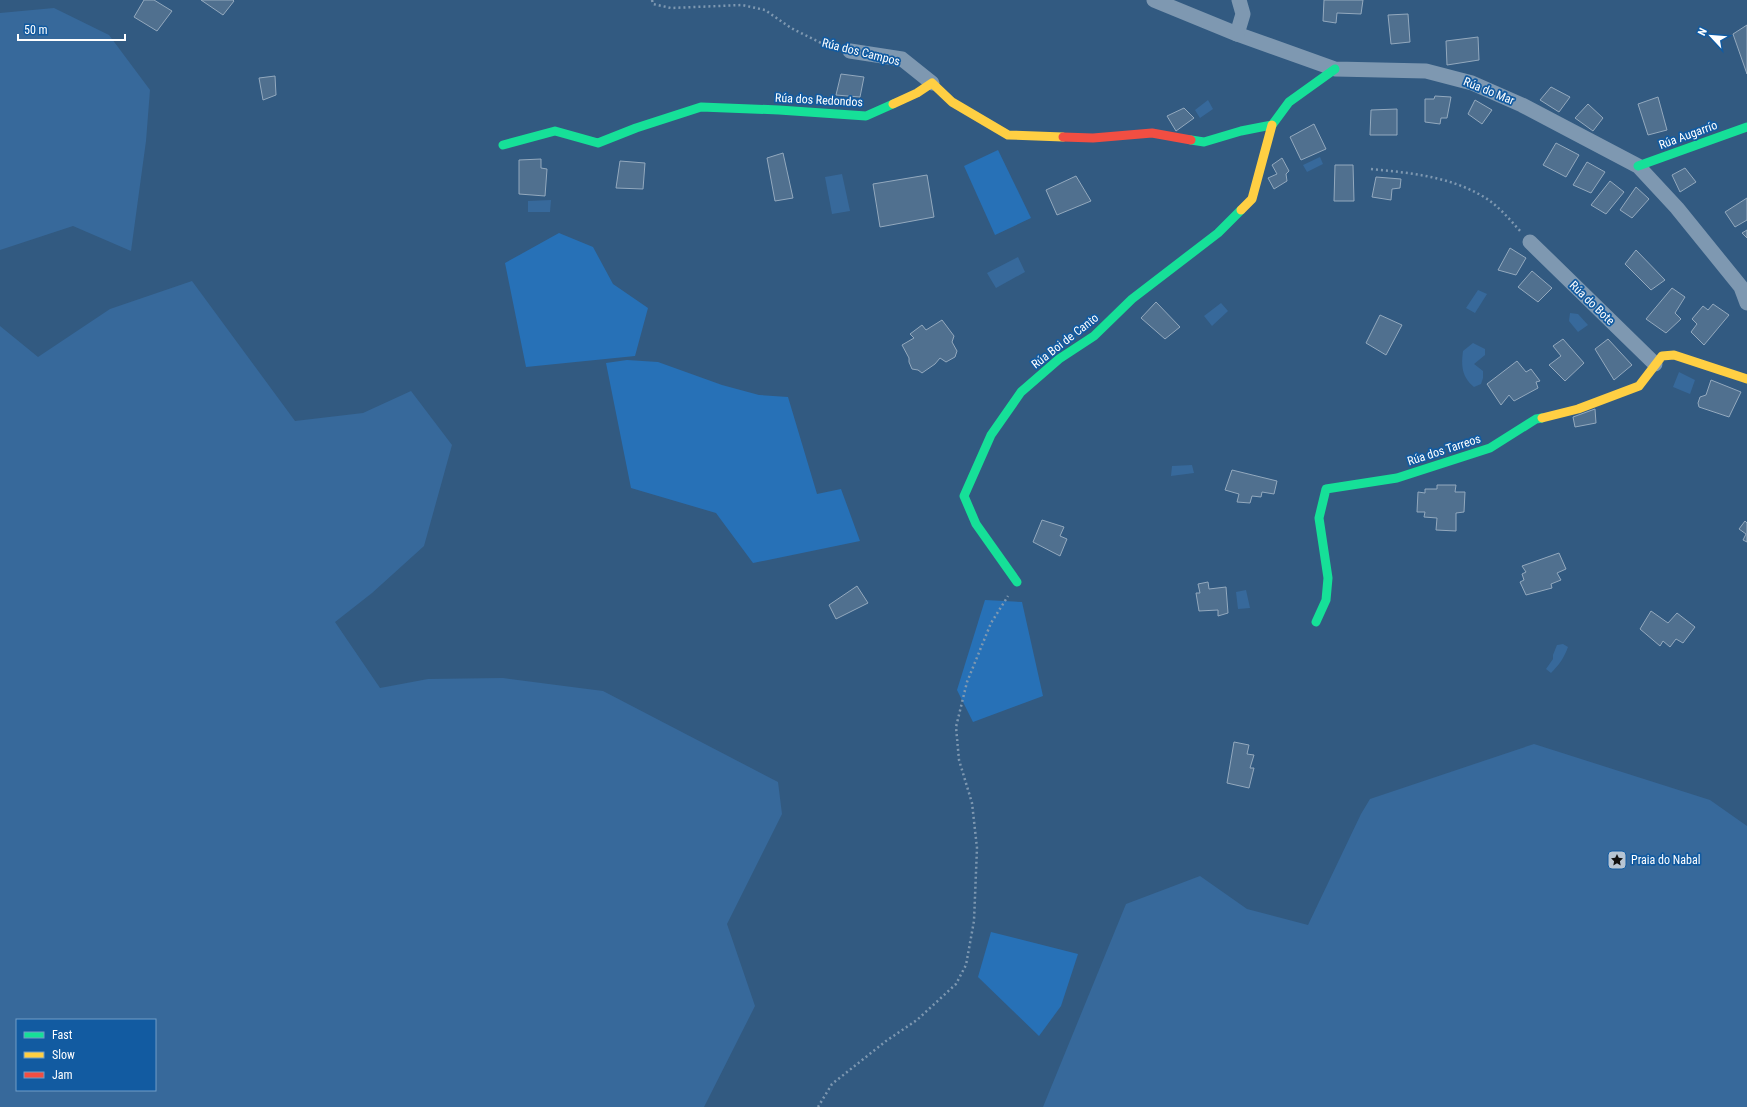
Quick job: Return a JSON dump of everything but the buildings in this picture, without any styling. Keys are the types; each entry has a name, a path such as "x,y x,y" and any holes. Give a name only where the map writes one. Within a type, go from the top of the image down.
{"street":[{"name":"Rúa do Mar","path":"1154,0 1237,34 1335,69 1426,71 1472,83 1522,105 1638,166 1677,208 1744,289 1747,303"},
{"path":"1237,34 1243,14 1238,0"},
{"name":"Rúa dos Campos","path":"850,51 902,59 932,84"},
{"path":"932,84 952,102 1008,135 1093,138 1152,133 1204,142 1241,131 1272,125 1289,102 1335,69"},
{"name":"Rúa dos Redondos","path":"503,145 555,131 598,143 636,128 701,107 866,116 917,93 932,84"},
{"name":"Rúa Boi de Canto","path":"1017,582 976,524 964,496 991,435 1021,392 1059,359 1094,336 1132,299 1218,233 1252,199 1272,125"},
{"name":"Rúa Augarrío","path":"1638,166 1747,127"},
{"name":"Rúa do Bote","path":"1530,242 1655,364"},
{"name":"Rúa dos Tarreos","path":"1316,622 1326,600 1328,578 1320,518 1326,489 1397,478 1490,448 1536,419 1578,409 1639,386 1662,356 1674,355 1747,379"}],"path":[{"name":"Rúa dos Campos","path":"652,0 653,4 671,8 742,6 765,10 791,28 827,46 850,51"},
{"path":"1371,169 1440,178 1462,185 1485,197 1504,213 1530,242"},
{"path":"818,1107 832,1084 886,1041 917,1020 956,984 966,965 974,920 977,848 972,803 959,760 956,727 967,682 988,630 1017,582"}],"shaded area":[{"path":"54,8 109,35 150,90 146,141 131,251 73,226 0,250 0,13"},
{"path":"1208,100 1213,109 1200,118 1195,110"},
{"path":"998,150 1031,218 995,235 964,166"},
{"path":"1320,157 1323,164 1307,172 1303,165"},
{"path":"842,174 850,211 832,214 825,177"},
{"path":"551,200 550,212 528,212 528,201"},
{"path":"559,233 593,247 613,284 648,308 635,356 526,367 505,263"},
{"path":"1018,257 1025,272 996,288 987,273"},
{"path":"192,281 295,421 363,413 411,391 452,445 424,546 372,593 335,622 380,688 428,679 503,678 603,691 778,782 782,814 727,924 755,1006 704,1107 0,1107 0,326 38,357 110,309"},
{"path":"1478,290 1487,294 1475,313 1466,308"},
{"path":"1221,303 1228,311 1212,326 1204,316"},
{"path":"1570,313 1578,314 1588,325 1578,332 1569,321"},
{"path":"1473,343 1485,349 1485,355 1474,364 1483,371 1483,378 1481,384 1474,387 1467,379 1463,371 1462,362 1463,351"},
{"path":"627,360 658,362 722,385 759,395 788,397 817,494 841,489 860,541 753,563 716,513 631,488 606,363"},
{"path":"1679,372 1695,380 1690,394 1673,387"},
{"path":"1192,465 1194,473 1171,476 1172,466"},
{"path":"1246,590 1250,608 1238,609 1236,592"},
{"path":"985,600 1022,602 1043,696 973,722 957,690"},
{"path":"1563,644 1568,647 1561,661 1551,673 1546,669 1553,659 1557,645"},
{"path":"1534,744 1710,800 1747,826 1747,1107 1043,1107 1126,904 1200,876 1247,909 1308,925 1361,814 1370,799"},
{"path":"991,932 1078,954 1061,1006 1039,1036 978,977"}],"traffic: fast":[{"path":"1191,140 1204,142 1241,131 1272,125 1289,102 1335,69"},
{"path":"503,145 555,131 598,143 636,128 701,107 779,110 866,116 893,104"},
{"path":"1638,166 1747,127"},
{"path":"1017,582 976,524 964,496 991,435 1021,392 1059,359 1094,336 1132,299 1218,233 1241,210"},
{"path":"1316,622 1326,600 1328,578 1319,518 1326,489 1397,478 1490,448 1536,419 1542,418"}],"traffic: slow":[{"path":"893,104 917,93 932,83 952,102 1008,135 1063,137"},
{"path":"1241,210 1252,199 1272,125"},
{"path":"1542,418 1578,409 1639,386 1662,356 1674,355 1747,379"}],"traffic: jam":[{"path":"1063,137 1093,138 1152,133 1191,140"}],"place":[{"name":"Praia do Nabal","path":"1617,860"}]}
